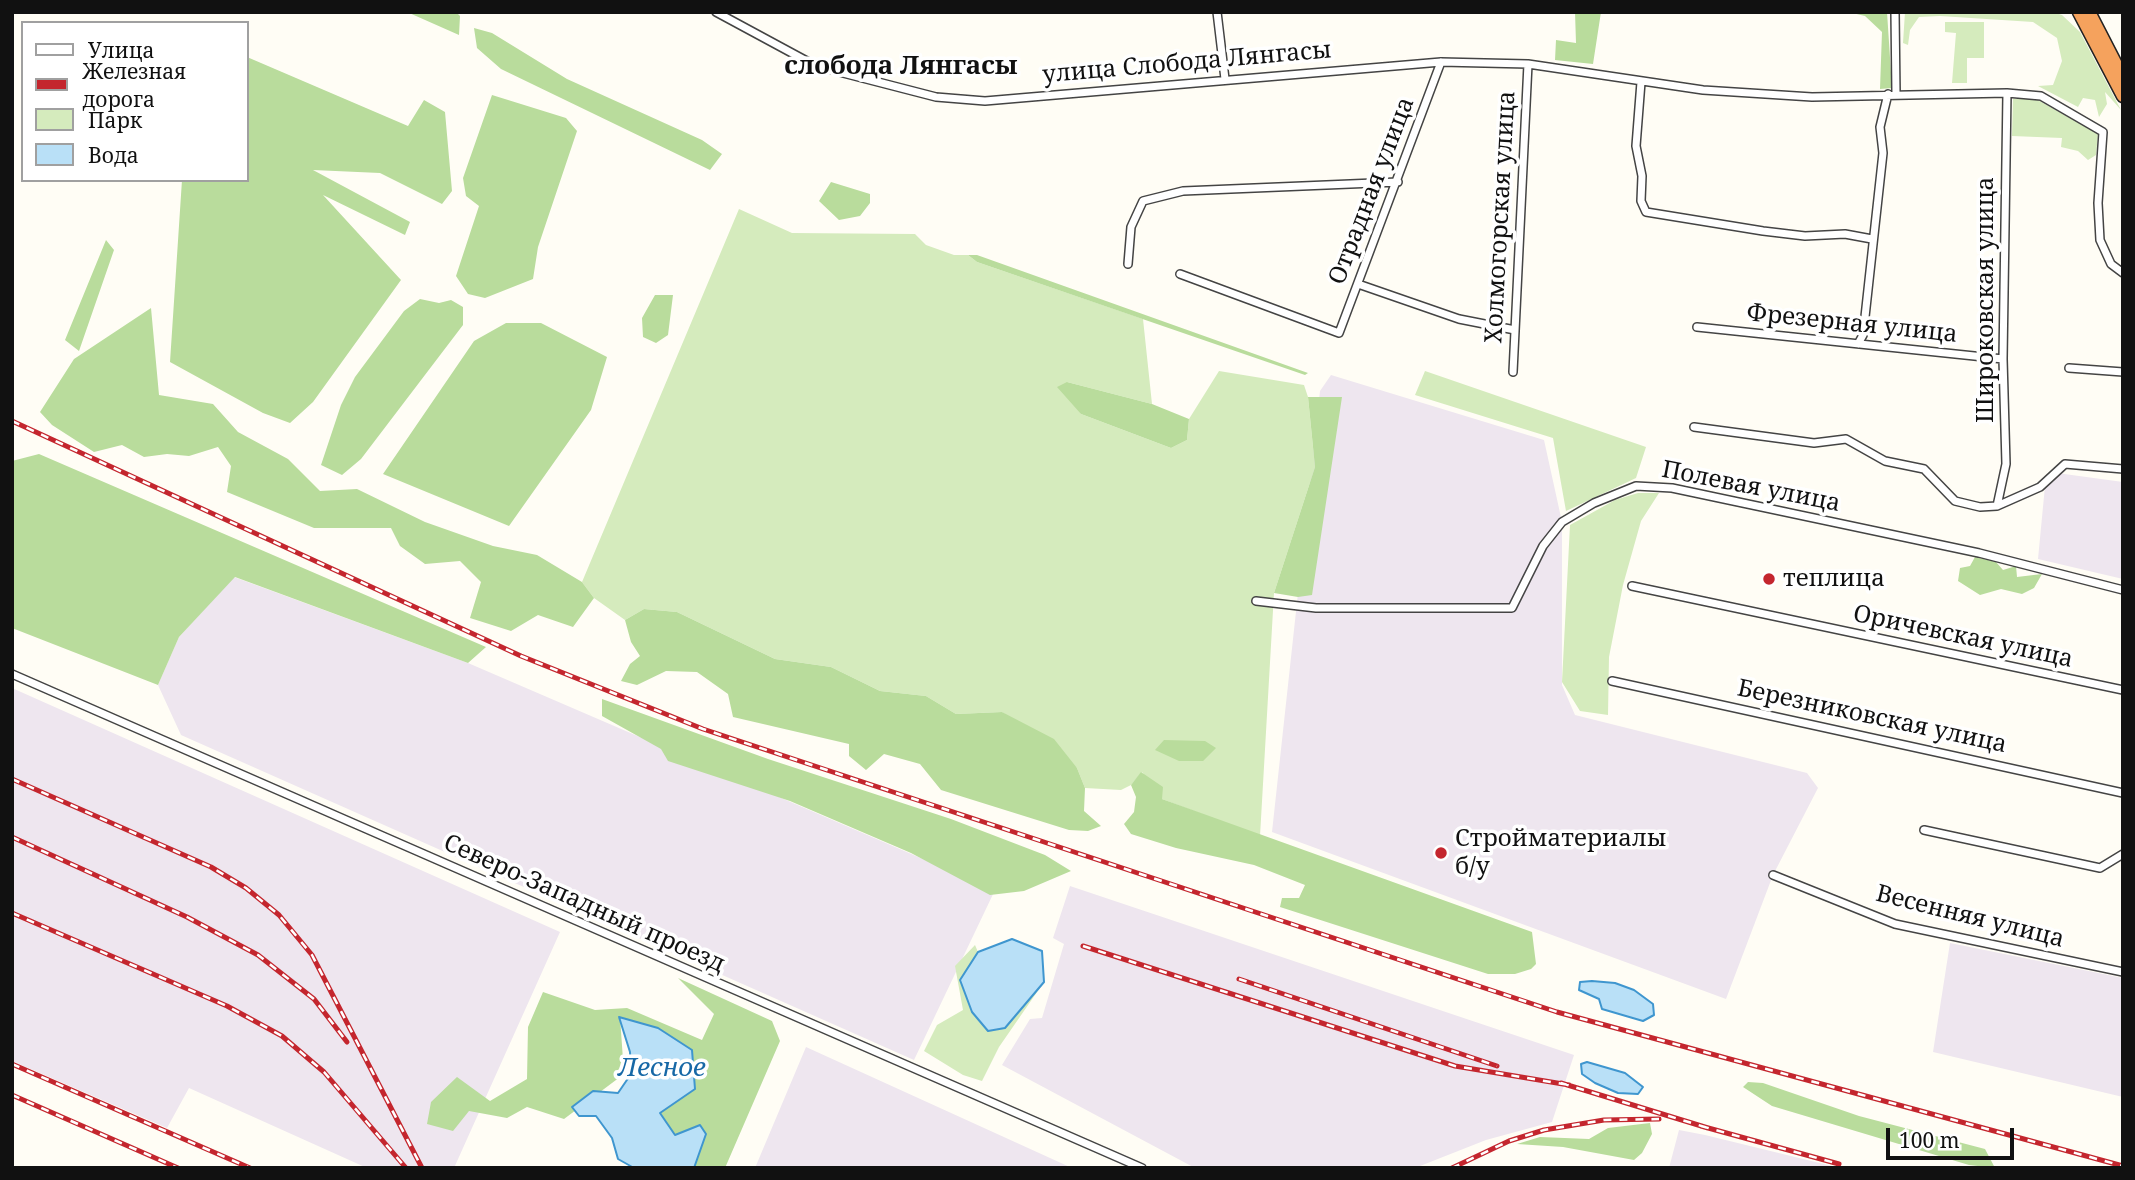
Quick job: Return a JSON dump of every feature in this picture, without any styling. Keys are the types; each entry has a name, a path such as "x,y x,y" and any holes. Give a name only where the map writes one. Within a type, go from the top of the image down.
{"highway":[{"path":"2078,12 2123,96"},
{"path":"2089,12 2123,78"}],"street":[{"name":"улица Слобода Лянгасы","path":"716,12 816,66 936,97 985,101 1441,62 1528,64 1703,90 1812,97 2007,93 2041,96 2103,132 2098,203 2100,240 2111,264 2123,273"},
{"path":"1217,12 1225,79"},
{"path":"1858,344 1863,335 1883,153 1880,127 1892,94 1895,12"},
{"name":"Отрадная улица","path":"1180,274 1339,333 1441,62"},
{"name":"Холмогорская улица","path":"1513,372 1528,64"},
{"path":"1641,82 1636,146 1642,176 1641,201 1646,212 1763,231 1805,236 1845,233 1872,239"},
{"name":"Широковская улица","path":"1997,506 2006,464 2003,359 2007,93"},
{"path":"1128,264 1131,227 1143,201 1183,191 1398,182"},
{"path":"1358,284 1459,319 1515,330"},
{"name":"Фрезерная улица","path":"1697,327 2003,359"},
{"path":"2069,368 2123,372"},
{"path":"1695,427 1814,443 1846,439 1885,461 1924,469 1955,501 1979,507 1997,506 2040,486 2065,464 2123,469"},
{"name":"Полевая улица","path":"1256,601 1316,608 1512,608 1543,546 1562,522 1594,503 1636,486 1672,488 1979,553 2123,590"},
{"name":"Оричевская улица","path":"1632,586 2123,690"},
{"name":"Северо-Западный проезд","path":"12,674 1142,1168"},
{"name":"Березниковская улица","path":"1612,681 2123,793"},
{"path":"1924,830 2100,868 2123,854"},
{"name":"Весенняя улица","path":"1773,875 1895,924 2123,972"}],"shaded area":[{"path":"1331,375 1544,440 1562,522 1562,685 1575,715 1807,773 1818,788 1773,875 1726,999 1272,832 1320,391"},
{"path":"2057,473 2123,482 2123,579 2038,559 2045,486"},
{"path":"234,577 468,663 995,890 914,1060 181,735 158,685 179,637"},
{"path":"12,688 560,932 454,1168 367,1168 189,1088 167,1128 12,1061"},
{"path":"1070,886 1574,1055 1552,1122 1486,1140 1415,1168 1195,1168 1002,1065 1030,1019 1042,1018 1064,944 1053,938"},
{"path":"1950,943 2123,978 2123,1097 1933,1052"},
{"path":"806,1047 1072,1168 755,1168"},
{"path":"1679,1130 1705,1135 1840,1168 1669,1168"}],"green space":[{"path":"407,12 456,12 460,16 459,35"},
{"path":"1575,12 1601,12 1593,64 1555,60 1556,40 1576,43"},
{"path":"1848,12 1887,12 1892,88 1880,89 1882,32 1865,16"},
{"path":"1905,12 2053,12 2062,15 2080,32 2121,110 2105,92 2107,104 2099,117 2095,100 2083,98 2078,107 2038,86 2053,85 2062,61 2057,38 2033,22 1919,17 1910,30 1908,45 1903,43"},
{"path":"1945,22 1984,22 1984,58 1967,58 1967,83 1952,83 1956,33 1945,32"},
{"path":"474,28 492,33 567,79 702,140 722,154 710,170 501,69 477,48"},
{"path":"248,57 408,126 424,100 445,112 452,191 442,204 380,173 313,170 410,222 405,235 323,195 401,280 313,402 290,423 263,413 170,362 182,182 248,182"},
{"path":"492,95 566,118 577,131 538,247 533,279 485,298 468,294 456,276 479,206 466,196 463,178"},
{"path":"2013,99 2036,99 2098,134 2096,155 2088,160 2078,151 2061,147 2062,138 2012,136"},
{"path":"831,182 870,194 870,203 860,216 839,220 819,201"},
{"path":"739,209 792,233 915,234 926,245 954,255 968,255 977,262 1143,319 1152,404 1067,382 1081,414 1171,448 1187,440 1189,419 1219,371 1304,385 1308,397 1315,467 1274,593 1260,836 1162,799 1142,772 1131,785 1121,790 1085,788 1077,768 1002,712 956,714 926,696 880,691 831,667 775,659 677,612 644,609 625,620 594,598 582,582"},
{"path":"106,240 114,250 79,351 65,340"},
{"path":"968,255 977,255 1308,373 1305,375 977,262"},
{"path":"655,295 673,295 668,335 656,343 643,337 642,318"},
{"path":"420,299 439,303 451,300 463,307 463,325 361,459 342,475 321,465 341,405 355,377 404,311"},
{"path":"151,308 159,395 213,404 238,432 288,459 320,491 357,489 425,522 493,546 537,555 582,582 594,598 573,627 538,615 511,631 470,618 481,582 460,561 425,564 400,546 391,528 314,528 227,492 231,466 218,447 189,456 167,454 144,457 122,445 94,452 52,425 40,412 74,359"},
{"path":"506,323 541,323 607,357 591,410 509,526 383,474 474,341"},
{"path":"1425,371 1646,447 1636,478 1566,511 1553,438 1415,395"},
{"path":"1067,382 1152,404 1189,419 1187,440 1171,448 1081,414 1057,387"},
{"path":"1308,397 1342,397 1312,595 1298,597 1274,593 1315,467"},
{"path":"39,454 486,647 468,663 235,577 179,637 158,685 12,628 12,461"},
{"path":"1638,493 1659,493 1641,521 1623,585 1609,657 1608,715 1580,711 1562,682 1570,525 1615,500"},
{"path":"1975,557 1996,562 2003,570 2016,566 2017,577 2042,574 2034,588 2022,594 2001,589 1980,595 1958,581 1960,568 1970,566"},
{"path":"644,609 677,612 775,659 831,667 880,691 926,696 956,714 1002,712 1054,739 1077,768 1085,788 1084,811 1101,826 1088,831 1069,830 941,790 920,764 884,754 866,770 849,756 849,744 733,717 728,694 697,672 666,671 637,685 621,681 630,664 640,656 631,642 625,620"},
{"path":"602,699 768,759 951,819 1045,855 1071,871 1024,891 990,895 911,853 790,801 668,761 661,749 602,716"},
{"path":"1164,740 1205,741 1216,748 1203,761 1179,761 1155,750"},
{"path":"1141,772 1163,787 1162,799 1532,932 1536,964 1531,969 1515,974 1488,974 1280,907 1282,898 1299,898 1305,885 1254,865 1176,848 1131,834 1124,824 1134,812 1136,797 1131,785"},
{"path":"975,945 978,952 960,981 1005,1028 1044,982 999,1047 982,1081 963,1075 924,1051 937,1025 963,1010 955,966"},
{"path":"678,978 772,1021 780,1041 725,1168 694,1168 705,1134 700,1125 675,1136 660,1112 620,1017 624,1074 564,1119 527,1107 507,1118 469,1111 453,1131 427,1124 431,1102 457,1077 490,1101 527,1079 528,1027 543,992 595,1010 627,1008 702,1040 714,1014"},
{"path":"1748,1082 1763,1083 1859,1116 1985,1149 1995,1168 1969,1165 1772,1106 1743,1087"},
{"path":"1650,1123 1652,1134 1642,1153 1634,1160 1563,1147 1517,1144 1540,1137 1589,1139 1608,1128"}],"water":[{"path":"1012,939 1042,951 1044,982 1005,1028 988,1031 972,1012 960,980 978,952"},
{"path":"1580,982 1615,983 1634,990 1653,1004 1654,1015 1643,1021 1602,1009 1599,999 1579,990"},
{"name":"Лесное","path":"619,1017 658,1028 692,1050 695,1089 660,1113 675,1135 700,1125 706,1134 694,1168 634,1168 618,1159 612,1138 596,1116 579,1116 572,1107 593,1091 618,1093 631,1074 630,1052"},
{"path":"1587,1062 1625,1073 1643,1087 1638,1094 1618,1093 1595,1083 1582,1074 1581,1064"}],"railway":[{"path":"12,421 521,656 703,729 1557,1012 2123,1166"},
{"path":"12,779 211,867 246,888 279,915 312,955 422,1168"},
{"path":"12,837 187,917 258,955 314,999 347,1042"},
{"path":"12,913 227,1006 282,1036 324,1072 406,1168"},
{"path":"1083,946 1455,1066 1569,1085"},
{"path":"1239,979 1497,1066"},
{"path":"12,1064 250,1168"},
{"path":"1561,1083 1708,1128"},
{"path":"12,1095 178,1168"},
{"path":"1452,1168 1509,1141 1544,1130 1604,1120 1659,1119"},
{"path":"1701,1126 1839,1164"}],"place":[{"name":"теплица","path":"1769,579"},
{"name":"Стройматериалы б/у","path":"1441,853"}],"district":[{"name":"слобода Лянгасы","path":"901,67"}]}
